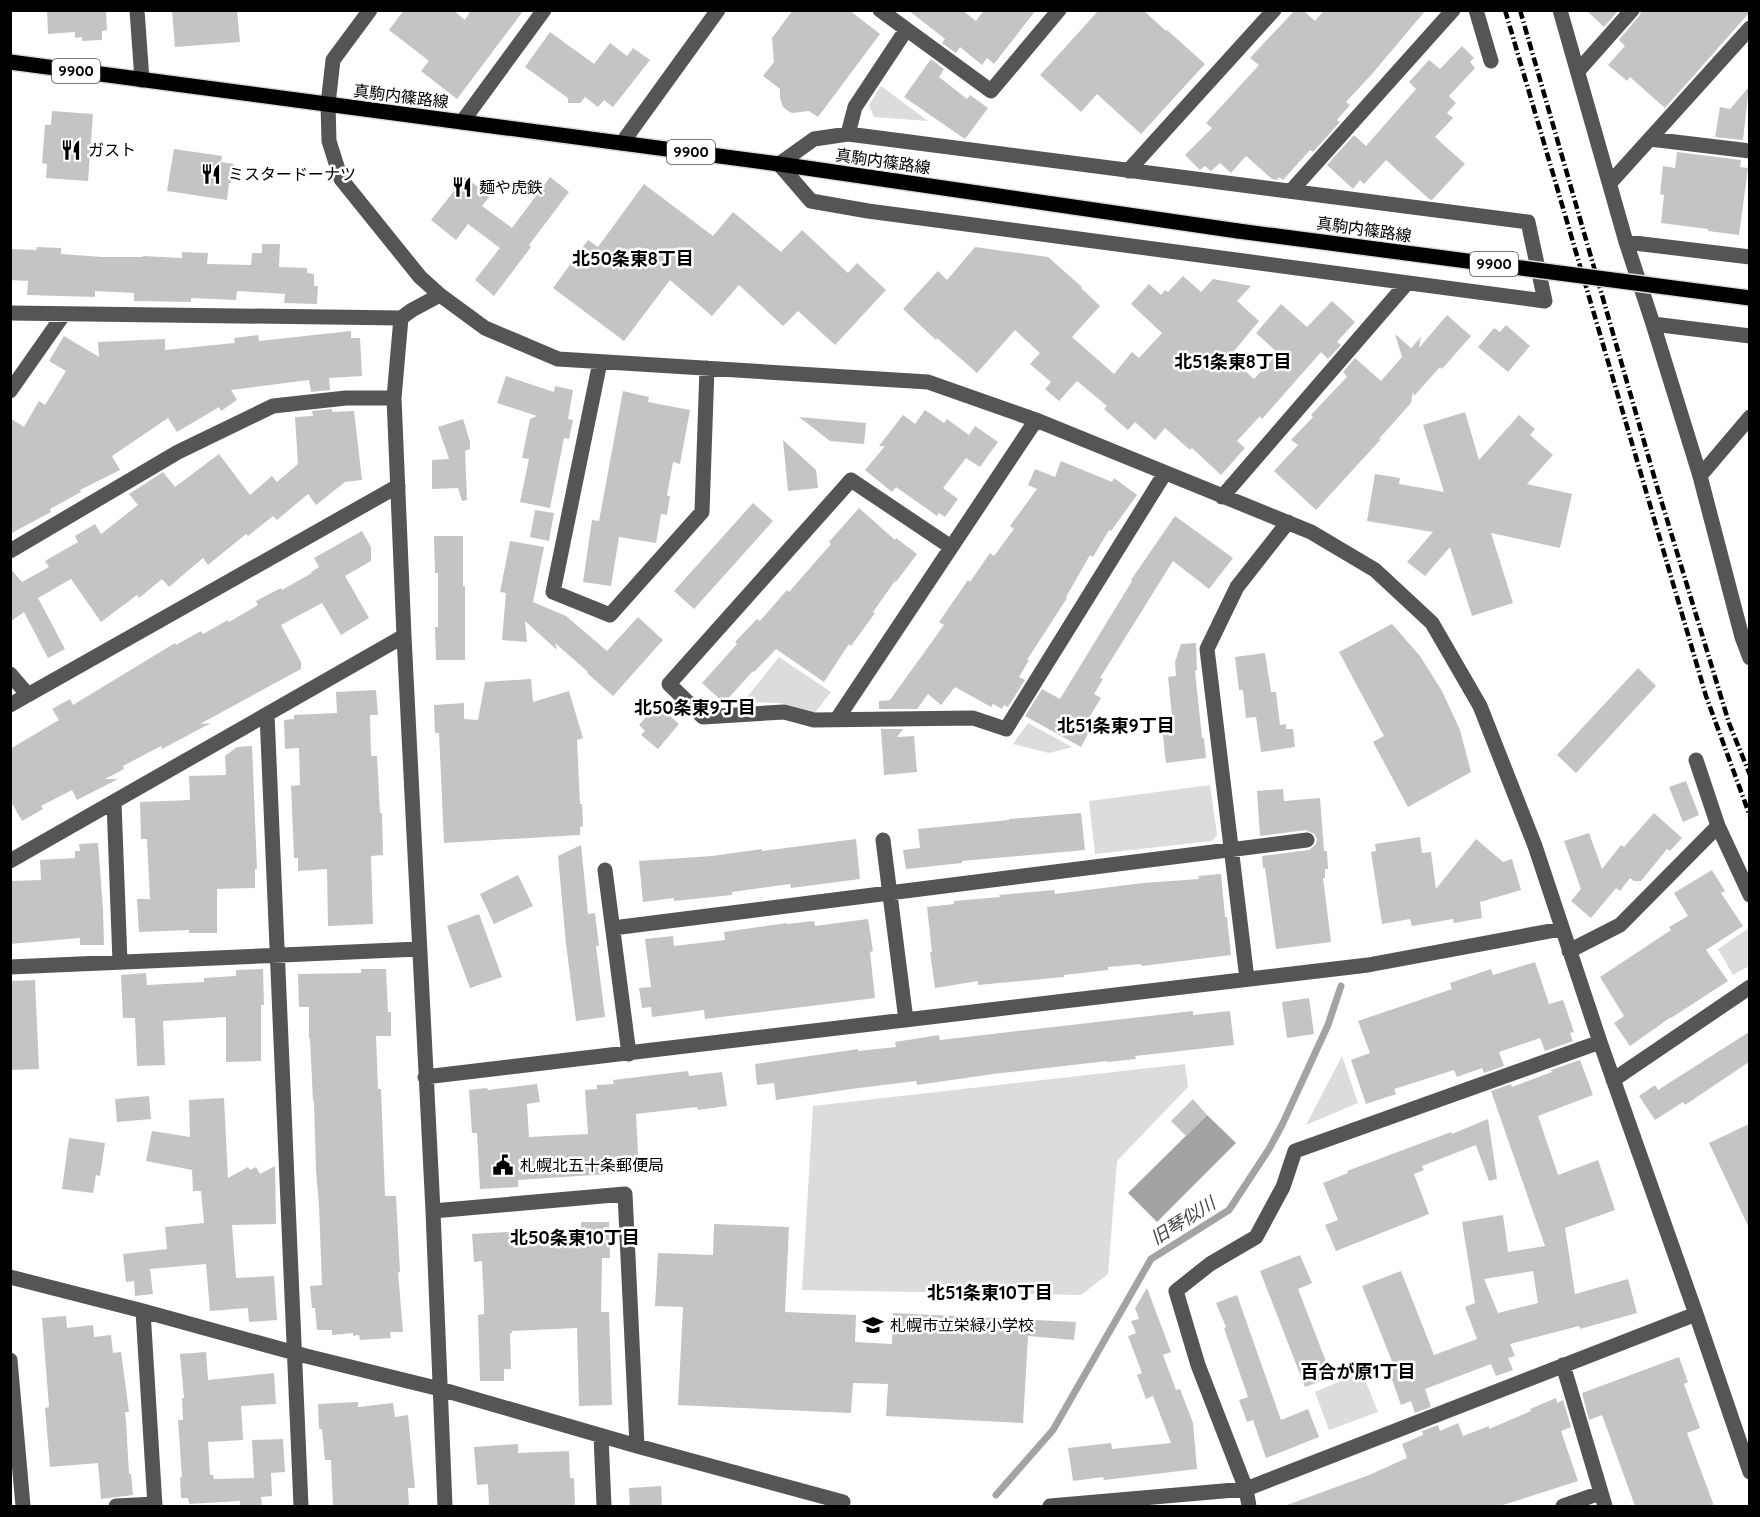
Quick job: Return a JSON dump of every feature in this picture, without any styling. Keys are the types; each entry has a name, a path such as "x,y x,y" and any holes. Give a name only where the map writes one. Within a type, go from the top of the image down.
{"main road":[{"name":"真駒内篠路線","path":"10,62 779,164 1239,231 1749,298"}],"street":[{"path":"137,10 142,80"},
{"path":"370,10 333,60 328,105 328,141 341,180 420,276 440,295 484,328 558,359 928,382 1036,420 1311,532 1375,570 1432,623 1480,706 1535,846 1561,929 1749,1472"},
{"path":"462,122 544,10"},
{"path":"622,143 718,10"},
{"path":"880,10 991,90 1059,10"},
{"path":"1128,171 1274,10"},
{"path":"1291,191 1453,10"},
{"path":"1476,10 1491,61"},
{"path":"1560,10 1626,242 1700,476 1746,633 1749,658"},
{"path":"1578,71 1632,10"},
{"path":"1610,183 1749,28"},
{"path":"848,134 855,107 906,30"},
{"path":"848,134 1528,222 1545,301 811,201 779,164 814,139 848,134"},
{"path":"1650,139 1749,151"},
{"path":"1626,242 1749,257"},
{"path":"1222,497 1407,283"},
{"path":"10,313 401,318 440,295"},
{"path":"10,391 64,314"},
{"path":"401,318 394,398 445,1506"},
{"path":"1653,324 1749,336"},
{"path":"600,362 553,592 610,615 702,512 707,368"},
{"path":"10,551 178,452 273,406 346,398 394,398"},
{"path":"1700,476 1749,417"},
{"path":"837,719 1036,420"},
{"path":"951,547 851,480 669,684 703,717 784,712 814,720 973,718 1006,729 1165,473"},
{"path":"10,705 398,486"},
{"path":"1248,979 1207,649 1237,587 1288,522"},
{"path":"10,861 404,636"},
{"path":"10,674 28,695"},
{"path":"267,714 301,1506"},
{"path":"1696,760 1718,826 1749,895"},
{"path":"114,802 120,962"},
{"path":"1569,951 1620,925 1718,826"},
{"path":"884,840 906,1020"},
{"path":"613,928 1307,840"},
{"path":"605,870 629,1054"},
{"path":"425,1077 1368,965 1561,929"},
{"path":"10,967 419,949"},
{"path":"1613,1080 1749,987"},
{"path":"1249,1506 1246,1489 1198,1365 1176,1291 1210,1264 1256,1237 1283,1187 1295,1151 1600,1042"},
{"path":"433,1210 625,1194 637,1446"},
{"path":"10,1277 293,1353 440,1389 843,1502"},
{"path":"116,1506 155,1505 143,1311"},
{"path":"1050,1506 1246,1489 1696,1314"},
{"path":"10,1360 23,1506"},
{"path":"1563,1365 1602,1500 1563,1506"},
{"path":"601,1436 604,1506"}],"shaded area":[{"path":"881,86 928,121 874,117 869,105"},
{"path":"779,657 831,692 814,714 781,703 743,702"},
{"path":"1028,723 1073,747 1049,753 1013,744"},
{"path":"1210,785 1217,835 1212,841 1095,854 1089,801"},
{"path":"1749,928 1749,966 1733,975 1718,949"},
{"path":"1342,1056 1358,1103 1306,1125"},
{"path":"1185,1064 1188,1087 1117,1161 1108,1274 1081,1295 802,1290 813,1106"},
{"path":"1207,1115 1236,1143 1157,1222 1128,1193"},
{"path":"1362,1372 1378,1412 1329,1430 1315,1392"}],"building":[{"path":"47,10 106,10 107,30 102,31 102,40 82,41 82,37 75,38 75,32 48,34"},
{"path":"172,10 237,10 240,42 175,47"},
{"path":"404,10 453,10 465,20 471,10 524,10 457,99 421,71 429,61 389,30"},
{"path":"793,10 849,10 880,34 818,117 809,111 792,113 788,111 783,107 780,89 763,76 774,62 772,38"},
{"path":"908,10 962,10 976,21 984,10 1036,10 994,64 987,58 982,65 960,47 956,53 942,43 945,39"},
{"path":"1099,10 1143,10 1205,64 1141,134 1097,94 1081,112 1040,75"},
{"path":"1295,10 1303,10 1315,21 1324,10 1426,10 1346,102 1350,105 1337,120 1340,122 1283,180 1279,177 1277,180 1272,179 1246,156 1231,173 1220,163 1211,171 1205,166 1200,170 1185,155 1212,128 1206,123 1259,65 1250,58"},
{"path":"1586,10 1619,10 1604,27"},
{"path":"1642,10 1749,10 1749,13 1665,108 1630,77 1627,81 1608,65 1625,46 1619,40"},
{"path":"550,32 594,64 610,43 627,56 633,48 650,60 613,107 604,100 598,107 585,97 580,103 568,103 568,98 525,67"},
{"path":"1462,46 1474,58 1470,62 1475,68 1449,96 1456,103 1447,113 1453,118 1435,137 1465,164 1432,200 1386,160 1364,184 1360,180 1353,189 1327,165 1354,135 1366,146 1416,89 1409,82 1429,60 1440,69"},
{"path":"931,59 944,69 939,77 967,99 970,95 988,108 965,139 904,97"},
{"path":"1749,87 1743,140 1715,137 1720,107 1730,109"},
{"path":"52,111 93,114 88,181 46,178 47,164 42,163 45,125 51,125"},
{"path":"174,149 222,156 221,162 234,164 227,200 167,191"},
{"path":"1677,152 1741,160 1740,167 1748,168 1739,235 1661,223 1664,195 1660,194 1663,166 1675,168"},
{"path":"465,177 490,196 482,206 512,228 550,177 569,192 494,296 475,280 500,248 468,224 456,240 431,220"},
{"path":"644,184 713,236 733,212 781,252 802,230 848,273 857,263 886,290 835,345 798,311 783,326 739,285 712,316 670,280 624,341 553,288 588,240 598,247"},
{"path":"262,244 280,244 279,267 307,268 307,273 314,274 314,286 318,286 317,304 284,303 285,294 237,291 236,300 191,298 191,302 134,301 134,293 95,291 95,297 27,295 28,281 10,280 10,249 61,248 61,254 103,257 182,258 182,252 208,253 207,264 251,265 252,253 262,253"},
{"path":"975,247 1048,257 1082,287 1100,306 1072,337 1114,374 1132,352 1139,358 1162,333 1131,304 1149,284 1161,295 1165,290 1168,292 1183,276 1201,292 1213,279 1251,286 1237,301 1259,321 1229,357 1254,379 1278,353 1256,333 1281,304 1307,327 1332,301 1355,322 1337,342 1341,345 1328,359 1321,352 1262,419 1260,416 1237,441 1245,448 1221,475 1192,448 1190,450 1165,428 1155,440 1135,422 1128,430 1104,409 1107,406 1077,381 1059,401 1045,389 1051,382 1030,364 1040,353 1015,330 977,373 937,338 936,340 903,309 938,271 947,280"},
{"path":"1447,315 1471,336 1414,396 1413,391 1411,403 1316,510 1274,471 1298,445 1291,440 1347,377 1343,372 1355,358 1381,381 1402,357 1395,334 1411,348 1421,337 1419,348"},
{"path":"1506,325 1530,346 1508,372 1478,347 1494,328 1500,332"},
{"path":"351,331 351,338 360,338 362,376 329,378 330,390 311,392 309,380 231,390 237,400 221,411 219,407 177,432 168,418 112,456 120,470 80,490 81,492 50,509 51,512 10,534 10,418 24,427 39,401 45,405 66,371 49,361 64,336 99,357 98,342 165,339 165,350 235,343 234,338 258,335 259,341"},
{"path":"506,376 554,392 555,386 573,390 568,419 573,420 569,439 564,438 550,508 520,502 529,459 522,458 530,419 537,416 497,403"},
{"path":"623,391 649,397 648,402 690,410 680,464 673,462 667,496 670,496 667,515 661,514 656,543 619,537 611,586 583,582 592,520 599,521"},
{"path":"332,409 332,412 354,411 362,480 345,482 316,505 308,494 277,520 273,516 248,536 246,534 208,565 203,558 169,587 162,579 139,598 137,595 101,622 71,579 38,598 65,649 48,658 24,612 10,622 10,568 22,582 49,567 45,561 78,542 75,536 95,524 101,534 138,505 129,494 163,472 175,487 219,454 250,495 272,476 277,482 298,464 295,417 313,416 312,411"},
{"path":"925,410 944,423 947,419 969,435 975,426 998,442 980,467 966,458 943,488 958,499 945,517 939,513 937,516 896,487 892,492 865,470 885,446 879,446 903,415 915,424"},
{"path":"1465,412 1479,460 1519,415 1535,429 1530,435 1553,455 1527,484 1572,494 1560,548 1491,533 1513,603 1472,616 1450,547 1425,576 1407,562 1433,532 1367,521 1375,474 1400,478 1399,484 1444,492 1423,425"},
{"path":"799,417 866,423 864,444 830,441"},
{"path":"463,419 470,449 465,451 467,500 462,501 458,488 432,489 432,460 449,459 438,427"},
{"path":"783,440 816,470 818,488 788,491"},
{"path":"1061,461 1112,482 1114,478 1137,495 1111,531 1109,530 1093,557 1090,555 1067,598 1027,660 1029,660 1019,677 1025,680 1008,707 1004,705 1002,709 993,704 991,707 955,687 941,705 928,694 917,709 879,709 879,701 890,700 944,625 939,622 968,580 970,582 990,553 994,556 1014,529 1010,526 1037,489 1028,485 1035,469 1055,477"},
{"path":"753,503 773,521 694,609 674,591"},
{"path":"859,508 895,540 896,538 917,554 895,581 851,646 849,644 824,682 776,649 724,703 702,683 737,644 735,642 757,619 760,621 787,590 789,592"},
{"path":"535,510 554,513 549,541 530,537"},
{"path":"1175,516 1233,558 1209,589 1173,561 1100,678 1103,679 1094,694 1101,698 1090,716 1096,719 1081,747 1025,716 1042,689 1060,699 1131,580"},
{"path":"362,531 371,547 371,561 345,576 369,618 341,635 322,603 281,625 301,662 301,669 200,724 211,723 162,749 161,746 123,766 124,769 105,779 118,779 77,800 72,790 41,806 43,809 22,821 10,800 10,749 59,720 52,709 70,699 73,705 175,643 176,645 201,631 203,634 228,620 229,622 258,605 256,601 312,573 319,567 314,558"},
{"path":"434,536 463,536 465,660 436,660 438,573 435,573"},
{"path":"510,541 544,547 533,602 566,616 607,651 638,617 663,640 613,696 555,643 557,650 525,621 527,642 502,640 506,593 500,592"},
{"path":"1392,624 1420,656 1442,691 1460,730 1471,772 1408,807 1373,742 1384,736 1339,652"},
{"path":"1196,643 1197,670 1195,671 1206,758 1166,763 1162,727 1173,725 1168,677 1176,676 1175,662 1181,644"},
{"path":"1265,653 1271,692 1276,692 1280,725 1286,724 1286,729 1293,729 1295,747 1261,752 1256,717 1246,718 1243,690 1239,690 1235,657"},
{"path":"1638,668 1656,686 1576,773 1557,755"},
{"path":"531,679 533,702 569,691 583,738 577,740 583,826 580,827 580,835 444,843 439,733 435,733 434,705 464,703 464,719 478,720 485,682"},
{"path":"376,690 378,715 370,715 371,756 377,756 383,855 371,856 373,924 328,926 327,869 298,871 298,858 294,858 291,786 300,785 299,748 285,749 284,720 294,719 294,715 337,713 336,692"},
{"path":"660,707 679,724 658,749 641,735 645,731 639,725 652,710 655,713"},
{"path":"881,729 903,729 897,737 914,736 917,772 884,775"},
{"path":"252,746 257,869 255,869 255,888 217,889 217,933 189,933 189,930 139,932 137,899 150,899 147,839 141,839 140,802 190,800 189,776 226,775 225,756 237,747"},
{"path":"1686,781 1699,815 1683,822 1669,787"},
{"path":"1283,789 1284,801 1320,798 1324,851 1327,851 1328,869 1325,869 1325,878 1323,878 1331,942 1276,949 1262,856 1309,850 1316,844 1317,839 1314,834 1306,830 1260,836 1257,791"},
{"path":"1081,813 1085,850 962,861 962,863 906,869 903,850 920,848 918,829"},
{"path":"1654,813 1682,838 1670,851 1667,849 1641,881 1634,881 1630,878 1620,891 1616,888 1591,918 1571,901 1581,889 1564,841 1589,833 1602,869 1621,845 1624,847"},
{"path":"1420,837 1422,853 1431,852 1436,889 1476,839 1503,862 1512,859 1521,890 1480,902 1482,918 1454,923 1453,919 1412,926 1410,919 1382,924 1371,852 1376,851 1375,844"},
{"path":"856,839 860,879 791,888 790,884 732,892 732,895 643,902 639,861 712,856 762,849 762,851"},
{"path":"98,843 104,945 80,945 80,938 10,944 10,881 41,880 40,860 75,858 75,851 80,851 79,844"},
{"path":"581,845 588,914 595,913 599,946 596,946 605,1017 576,1021 558,856"},
{"path":"1712,870 1725,891 1721,893 1743,926 1706,950 1728,981 1630,1046 1614,1023 1624,1016 1600,977 1671,930 1669,927 1688,916 1674,893"},
{"path":"1221,874 1231,955 1142,966 1141,964 1108,967 1108,970 1064,975 1064,977 978,985 978,981 935,988 927,907 954,904 954,901 1000,897 999,895 1054,890 1055,894 1143,883 1199,879 1198,876"},
{"path":"518,875 533,906 494,924 480,894"},
{"path":"479,914 502,977 470,988 447,926"},
{"path":"868,919 873,951 870,952 875,998 705,1019 704,1010 652,1017 651,1007 642,1008 639,988 651,987 645,939 673,936 674,946 725,940 724,932 787,923 814,921 815,926"},
{"path":"1535,962 1549,1004 1563,1000 1574,1032 1570,1033 1573,1041 1545,1051 1540,1038 1499,1052 1504,1066 1484,1073 1482,1068 1457,1077 1454,1070 1394,1089 1396,1094 1366,1104 1351,1060 1370,1053 1358,1021 1452,989 1450,983 1491,969 1493,975"},
{"path":"263,969 261,1061 226,1062 226,1017 163,1021 165,1065 137,1066 135,1018 123,1018 121,975 146,973 147,985 204,982 204,978 236,976 236,970"},
{"path":"361,969 386,969 388,1012 391,1012 391,1036 376,1036 378,1089 381,1089 385,1196 396,1196 400,1272 398,1272 403,1332 390,1332 391,1338 360,1340 359,1335 353,1336 353,1333 332,1335 332,1330 317,1330 315,1308 312,1308 310,1286 322,1285 319,1206 309,1007 299,1007 298,974 361,973"},
{"path":"35,980 39,1069 10,1070 10,981"},
{"path":"1309,998 1314,1034 1287,1038 1282,1002"},
{"path":"1193,1011 1193,1015 1230,1011 1234,1045 1135,1056 1136,1059 993,1074 917,1085 916,1081 776,1100 774,1083 757,1085 755,1064 858,1049 858,1051 896,1047 895,1042 939,1035 940,1040"},
{"path":"1749,1032 1749,1062 1685,1105 1683,1102 1655,1120 1639,1096 1655,1085 1658,1090"},
{"path":"1580,1060 1593,1095 1538,1116 1558,1175 1598,1160 1615,1210 1565,1228 1575,1294 1628,1279 1637,1313 1580,1329 1579,1326 1510,1344 1515,1356 1508,1358 1513,1370 1496,1376 1491,1364 1425,1389 1431,1407 1415,1413 1411,1401 1401,1405 1389,1371 1395,1369 1362,1286 1401,1271 1434,1355 1477,1339 1465,1307 1475,1303 1462,1222 1503,1215 1508,1252 1545,1246 1491,1091 1511,1084 1512,1087 1552,1072 1551,1070","holes":["1533,1271 1538,1303 1498,1313 1484,1279"]},
{"path":"688,1071 689,1076 722,1072 727,1106 636,1114 639,1172 518,1180 518,1187 480,1189 477,1133 472,1133 469,1090 537,1084 540,1102 527,1104 529,1137 588,1134 585,1090 597,1089 597,1085 614,1084 613,1080"},
{"path":"149,1096 151,1119 117,1122 115,1099"},
{"path":"224,1098 228,1178 248,1167 250,1170 256,1167 260,1174 275,1166 276,1224 232,1225 236,1278 274,1276 277,1320 249,1322 248,1308 210,1311 206,1264 150,1269 153,1294 135,1296 134,1281 126,1282 123,1254 167,1249 165,1227 204,1223 201,1191 193,1191 192,1170 146,1161 152,1131 190,1137 189,1100"},
{"path":"1193,1099 1207,1115 1186,1136 1171,1121"},
{"path":"1488,1119 1497,1179 1489,1181 1476,1145 1422,1166 1424,1170 1414,1174 1429,1214 1336,1251 1325,1225 1338,1220 1323,1183 1348,1173 1347,1171"},
{"path":"1749,1124 1749,1228 1709,1143"},
{"path":"69,1138 105,1143 100,1176 96,1175 93,1193 62,1189"},
{"path":"581,1222 609,1222 610,1258 602,1258 601,1312 609,1312 612,1405 579,1406 577,1328 512,1331 510,1333 511,1369 504,1369 504,1381 480,1381 478,1315 484,1314 482,1261 474,1262 472,1234 524,1231 525,1241 581,1238"},
{"path":"714,1224 789,1227 785,1312 856,1315 855,1342 892,1344 893,1313 1076,1322 1074,1340 1028,1336 1023,1423 886,1416 888,1384 853,1383 851,1413 678,1405 683,1307 655,1306 658,1253 713,1255"},
{"path":"1300,1255 1312,1283 1298,1289 1332,1377 1305,1387 1260,1271"},
{"path":"1147,1288 1171,1352 1163,1355 1176,1390 1180,1389 1193,1423 1197,1469 1104,1480 1103,1477 1073,1481 1068,1448 1111,1443 1112,1449 1171,1443 1153,1396 1146,1399 1137,1375 1142,1373 1128,1336 1136,1333 1131,1321 1139,1319 1135,1308"},
{"path":"1237,1295 1281,1420 1308,1409 1319,1437 1266,1458 1253,1420 1247,1422 1239,1400 1248,1397 1216,1303"},
{"path":"66,1316 67,1328 93,1325 94,1337 111,1335 113,1353 121,1352 129,1412 125,1412 129,1474 131,1474 133,1495 101,1499 98,1463 50,1467 45,1408 49,1407 42,1318"},
{"path":"206,1352 208,1380 274,1373 276,1404 241,1406 243,1440 208,1442 210,1475 213,1475 214,1479 254,1478 252,1440 283,1439 285,1472 271,1473 272,1496 261,1497 262,1505 240,1505 240,1501 189,1504 188,1498 181,1498 180,1477 182,1477 178,1420 183,1420 182,1398 184,1398 180,1354"},
{"path":"1679,1357 1688,1382 1684,1384 1700,1428 1687,1433 1714,1506 1635,1506 1602,1415 1589,1420 1582,1393"},
{"path":"1556,1398 1557,1403 1563,1400 1571,1427 1561,1431 1578,1481 1500,1506 1287,1506 1407,1458 1402,1444 1423,1435 1422,1431 1438,1425 1440,1431 1458,1423 1463,1436 1489,1426 1489,1429"},
{"path":"358,1402 358,1407 393,1403 395,1417 408,1415 415,1488 408,1488 409,1506 333,1506 331,1460 325,1460 322,1429 319,1429 318,1404"},
{"path":"518,1444 518,1453 569,1451 570,1478 574,1478 575,1506 489,1506 488,1484 477,1485 474,1447"},
{"path":"661,1486 662,1506 630,1506 629,1488"}],"waterway":[{"name":"旧琴似川","path":"996,1495 1053,1430 1151,1259 1229,1210 1282,1125 1328,1025 1341,986"}],"railway":[{"path":"1505,10 1706,696 1750,816"},
{"path":"1520,10 1658,490 1729,723 1750,775"}],"place":[{"name":"ガスト","path":"71,150"},
{"name":"ミスタードーナツ","path":"211,174"},
{"name":"麺や虎鉄","path":"462,187"},
{"name":"札幌北五十条郵便局","path":"503,1165"},
{"name":"札幌市立栄緑小学校","path":"873,1325"}],"district":[{"name":"北50条東8丁目","path":"633,259"},
{"name":"北51条東8丁目","path":"1233,362"},
{"name":"北50条東9丁目","path":"695,708"},
{"name":"北51条東9丁目","path":"1116,726"},
{"name":"北50条東10丁目","path":"575,1238"},
{"name":"北51条東10丁目","path":"990,1293"},
{"name":"百合が原1丁目","path":"1358,1372"}]}
